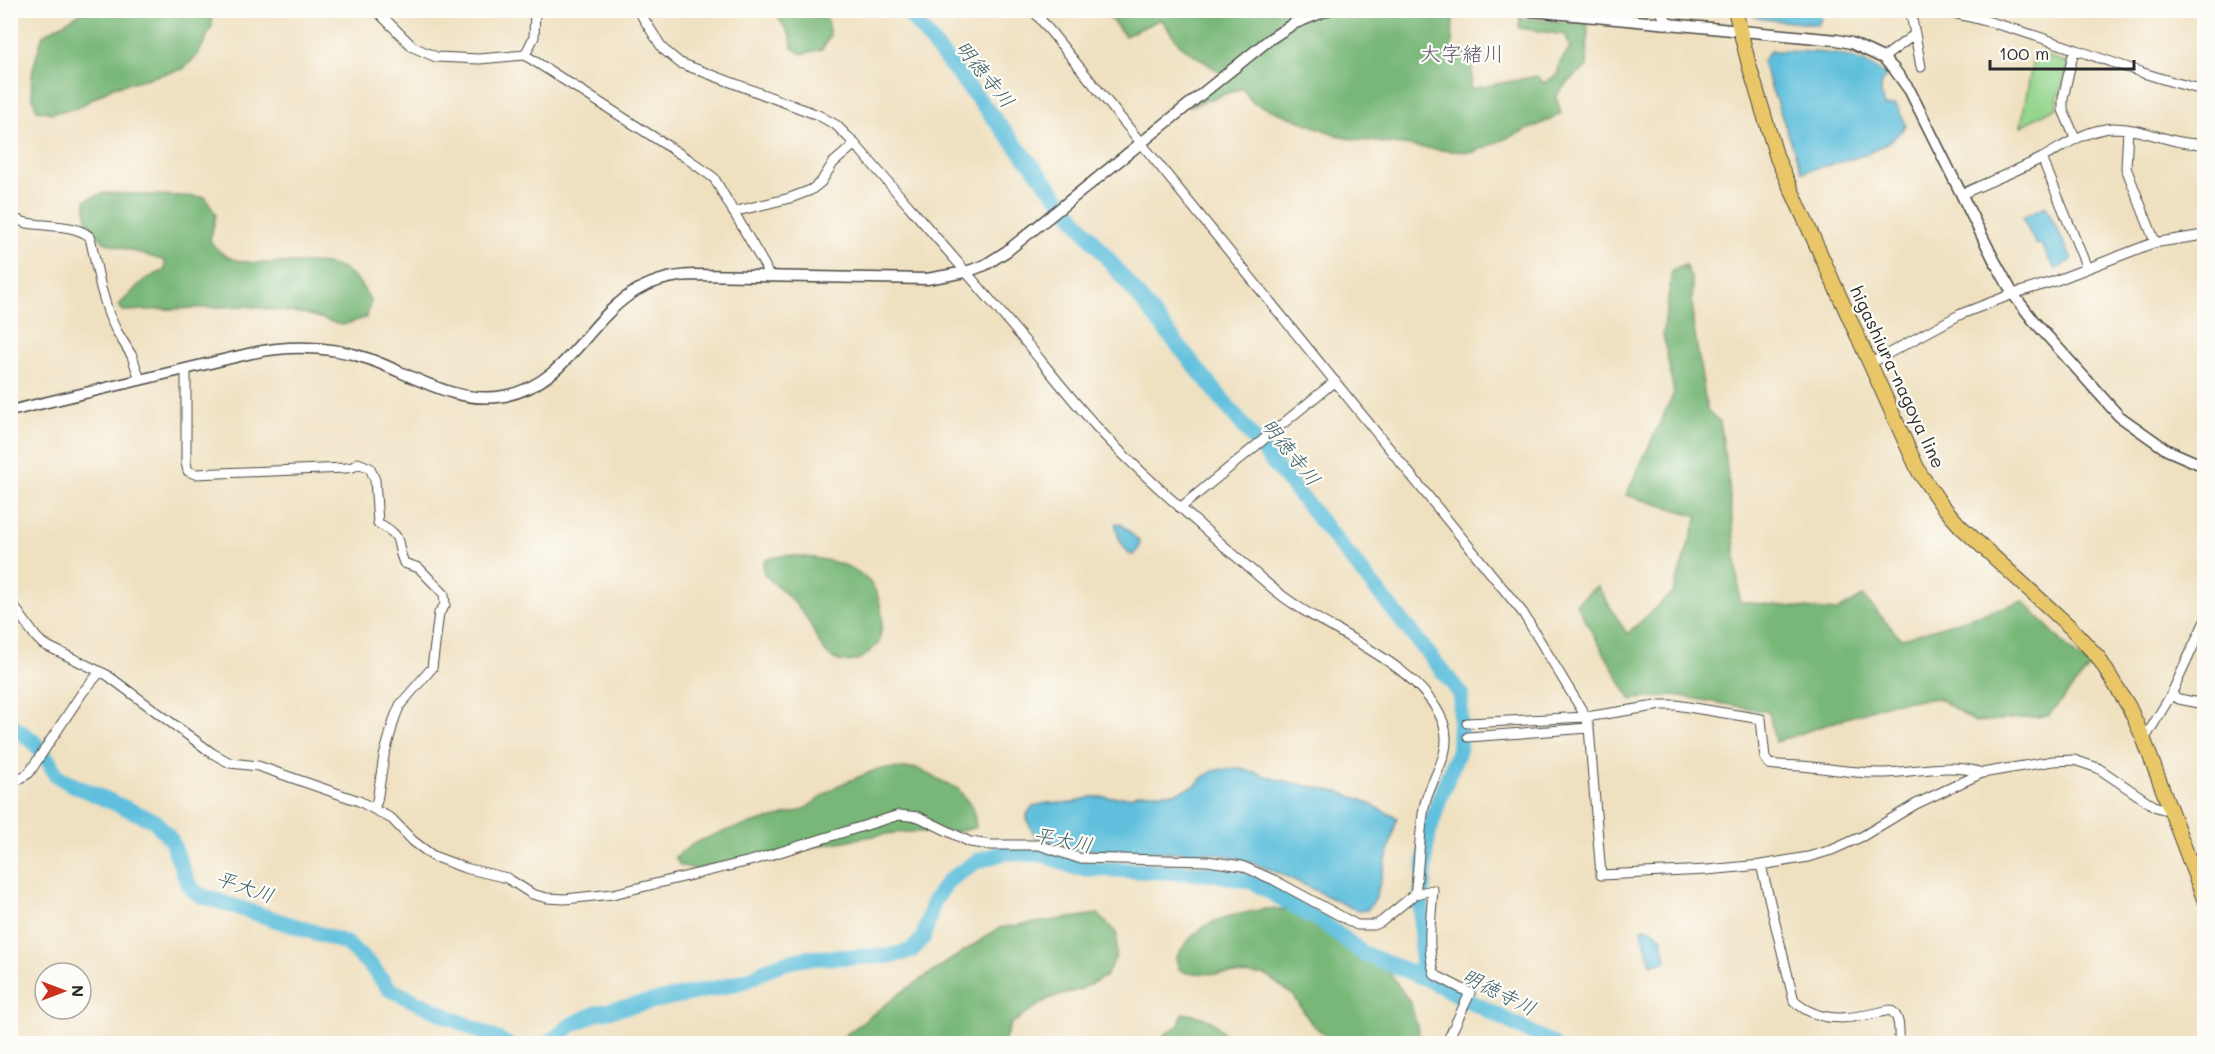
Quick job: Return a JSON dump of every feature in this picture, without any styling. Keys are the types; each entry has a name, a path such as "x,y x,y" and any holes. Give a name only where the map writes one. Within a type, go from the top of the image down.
{"main road":[{"name":"higashiura-nagoya line","path":"1736,10 1739,29 1777,158 1919,472 1941,504 1983,548 2071,628 2097,657 2129,707 2144,740 2205,899"}],"street":[{"path":"376,10 413,47 436,57 479,59 525,55 714,178 765,266 768,276"},
{"path":"525,55 534,37 535,10"},
{"path":"638,10 663,49 680,63 818,115 836,125 855,144 1118,449 1180,508 1276,592 1318,621 1381,656 1410,676 1433,703 1443,723 1446,741 1443,762 1424,805 1416,894"},
{"path":"1034,10 1522,613 1586,717 1589,728 1601,875 1656,874 1761,865 1808,857 1832,850 1863,836 1916,804 1982,773 2053,761 2074,760 2097,768 2154,806 2163,809 2169,807"},
{"path":"10,411 274,349 326,349 369,359 456,394 482,398 504,396 526,389 554,372 620,301 642,286 657,280 681,275 927,279 966,272 984,265 1007,251 1270,39 1308,17 1328,10"},
{"path":"1521,10 1837,40 1851,43 1884,58 1910,91 1993,258 2013,294 2033,320 2119,416 2167,450 2205,466"},
{"path":"1659,10 1671,26"},
{"path":"1910,10 1921,67"},
{"path":"1937,10 1970,16 2174,83 2205,90"},
{"path":"1884,58 1914,34"},
{"path":"2074,50 2063,98 2063,110 2075,138"},
{"path":"1962,194 2042,158 2075,138 2102,130 2128,129 2178,143 2205,144"},
{"path":"2128,129 2126,168 2155,242"},
{"path":"733,212 790,198 811,190 821,182 833,163 855,144"},
{"path":"2042,158 2087,268"},
{"path":"10,215 19,221 78,230 90,237 109,315 132,356 140,380"},
{"path":"1869,364 1961,314 2013,294 2155,242 2205,235"},
{"path":"186,369 186,463 188,471 195,474 346,468 358,463 370,468 375,480 379,511 378,523 394,534 400,542 401,557 404,563 419,568 444,594 445,605 439,613 432,668 400,705 395,717 384,756 374,808"},
{"path":"1180,508 1335,381"},
{"path":"10,601 43,644 100,672 144,700 212,753 230,763 258,766 374,808 392,819 413,842 433,856 465,868 507,878 532,894 547,898 613,894 754,860 899,815 919,817 970,842 991,845 1039,845 1078,858 1206,861 1242,866 1274,880 1357,925 1367,926 1381,922 1416,894 1432,891 1431,964 1435,975 1470,993 1446,1044"},
{"path":"2144,740 2171,695 2205,623"},
{"path":"10,785 29,772 82,693 100,672"},
{"path":"2171,695 2179,699 2205,704"},
{"path":"1467,723 1586,717 1662,705 1676,705 1761,719 1765,758 1769,764 1798,765 1862,774 1926,769 1961,769 1982,773"},
{"path":"1468,737 1589,728"},
{"path":"1761,865 1794,1001 1803,1010 1830,1018 1868,1015 1890,1010 1897,1018 1899,1044"}],"green space":[{"path":"86,10 212,11 212,26 198,55 183,69 113,87 77,108 52,113 37,110 33,100 32,72 43,35"},
{"path":"774,11 825,11 830,36 822,49 802,54 792,48 791,37"},
{"path":"1104,11 1453,11 1452,51 1473,55 1471,89 1537,76 1544,83 1557,75 1560,62 1570,48 1566,35 1519,28 1520,18 1588,24 1587,67 1571,79 1556,96 1561,113 1550,120 1474,152 1450,151 1345,138 1253,103 1242,88 1188,107 1222,74 1180,45 1161,19 1125,36"},
{"path":"2034,53 2070,63 2058,97 2057,107 2021,126"},
{"path":"105,193 205,197 216,215 210,240 223,254 239,261 321,263 340,268 357,280 371,301 366,318 342,325 306,314 246,306 123,311 119,305 144,280 165,270 165,261 104,242 87,222 85,200"},
{"path":"1685,265 1692,280 1693,322 1707,410 1720,422 1728,476 1740,602 1837,611 1863,596 1901,639 2023,601 2071,651 2090,667 2048,716 1975,722 1938,698 1891,703 1775,742 1769,712 1675,695 1631,700 1576,604 1597,586 1627,634 1673,592 1698,516 1626,495 1674,393 1663,334 1672,271"},
{"path":"785,555 834,562 862,575 872,586 879,601 882,620 879,643 857,660 846,662 830,656 824,650 801,610 768,578 763,570 765,560"},
{"path":"916,768 958,789 973,808 976,827 956,832 904,832 869,837 697,870 680,865 675,857 695,843 724,831 803,810 837,786 878,769"},
{"path":"1264,909 1297,910 1340,929 1382,962 1411,1004 1421,1042 1334,1043 1311,1023 1294,996 1265,975 1187,973 1179,969 1176,958 1193,935 1213,922"},
{"path":"1098,914 1117,934 1116,956 1106,976 1081,989 1048,999 1011,1024 1003,1043 835,1043 902,992 999,928"},
{"path":"1183,1013 1211,1021 1230,1043 1162,1043 1163,1036 1179,1025"}],"water":[{"path":"1750,11 1819,11 1822,20 1819,20 1819,25 1763,19 1755,17"},
{"path":"1770,51 1831,53 1859,60 1873,67 1886,76 1881,90 1884,106 1896,105 1906,125 1896,136 1872,151 1845,161 1802,172 1762,62"},
{"path":"2046,206 2072,260 2055,270 2041,244 2036,245 2022,217"},
{"path":"1116,523 1121,524 1140,542 1139,548 1133,555 1129,554 1120,540"},
{"path":"1241,768 1275,779 1339,792 1362,800 1397,818 1376,898 1367,910 1358,911 1250,862 1212,853 1077,850 1035,836 1027,820 1027,814 1033,806 1047,803 1072,803 1091,797 1130,797 1141,793 1174,793 1195,786 1203,777 1215,770"},
{"path":"1641,929 1652,929 1663,939 1665,961 1651,964"}],"waterway":[{"name":"明徳寺川","path":"906,10 1461,694 1459,750 1440,797 1425,854 1421,896 1422,966 1425,978"},
{"name":"平大川","path":"10,724 33,741 56,775 155,821 171,840 188,883 194,891 202,896 347,944 371,966 389,989 507,1044"},
{"name":"平大川","path":"548,1044 571,1025 597,1013 722,987 747,980 787,962 808,958 888,956 911,951 923,938 934,901 948,881 977,861 1006,852 1046,855 1077,868 1216,874 1253,882 1325,924 1364,954 1425,978 1553,1044"}],"district":[{"name":"大字緒川","path":"1462,54"}]}
